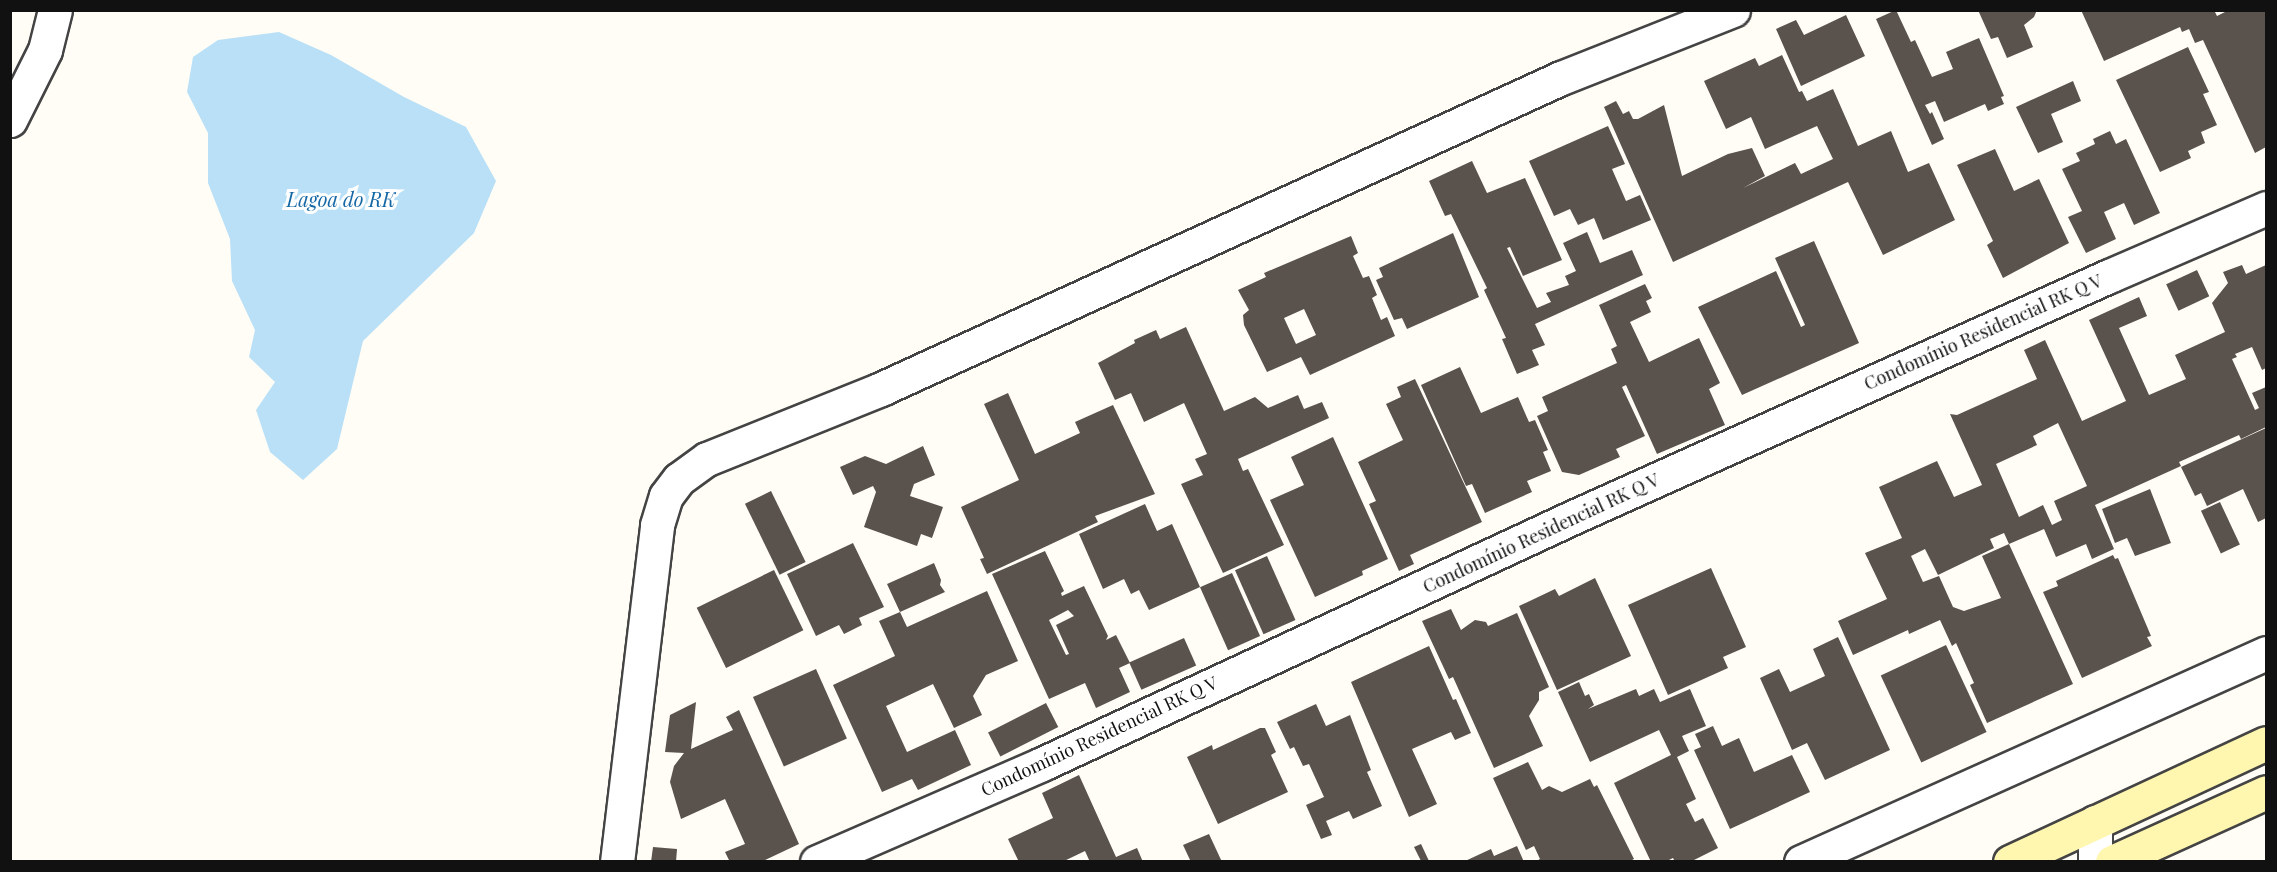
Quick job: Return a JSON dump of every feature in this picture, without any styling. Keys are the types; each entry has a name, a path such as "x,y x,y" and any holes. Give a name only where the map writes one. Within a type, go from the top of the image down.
{"street":[{"path":"10,120 45,50 55,10"},
{"path":"617,861 657,525 666,496 679,479 707,459 880,389 1561,78 1732,10"},
{"name":"Condomínio Residencial RK Q V","path":"817,861 1042,764 1569,519 2266,208"},
{"path":"1800,861 2266,653"},
{"path":"2010,861 2266,743"},
{"path":"2112,861 2266,792"},
{"path":"2095,822 2095,861"}],"water":[{"name":"Lagoa do RK","path":"279,32 331,55 404,97 466,127 496,181 474,233 363,341 337,449 303,480 270,452 256,410 275,382 249,357 255,330 232,281 230,239 208,183 208,133 187,92 193,57 218,40"}],"building":[{"path":"1896,10 1911,42 1915,40 1932,77 1953,69 1946,52 1979,38 2004,96 2001,97 2004,104 1988,111 1985,104 1944,122 1935,101 1925,105 1930,114 1932,112 1944,139 1932,145 1876,19"},
{"path":"1978,10 2037,10 2034,17 2024,25 2033,47 2007,58 1998,37 1991,39"},
{"path":"2081,10 2214,10 2217,16 2229,10 2266,10 2266,147 2255,153 2203,40 2195,43 2189,29 2182,32 2180,27 2104,61"},
{"path":"1846,15 1865,56 1801,86 1776,29 1796,20 1804,35"},
{"path":"2188,47 2209,92 2203,94 2217,125 2201,132 2205,143 2188,151 2191,158 2160,172 2116,80"},
{"path":"1782,55 1799,92 1802,91 1807,101 1833,89 1858,146 1891,131 1908,172 1929,163 1955,220 1883,255 1848,182 1673,262 1604,107 1616,101 1623,114 1629,111 1633,119 1638,119 1664,105 1682,176 1728,154 1752,148 1765,176 1743,188 1795,163 1801,174 1833,159 1817,126 1765,149 1751,117 1726,129 1704,81 1755,58 1759,66"},
{"path":"2073,81 2081,101 2051,114 2063,142 2038,153 2016,107"},
{"path":"1608,126 1625,164 1612,169 1626,201 1640,195 1651,220 1603,240 1594,218 1578,225 1570,209 1554,216 1529,161"},
{"path":"2110,131 2116,144 2126,139 2160,213 2134,225 2124,203 2104,212 2116,239 2086,253 2068,217 2082,211 2062,169 2080,161 2076,153 2095,144 2093,139"},
{"path":"1995,149 2014,191 2039,179 2069,243 2003,278 1987,245 1993,241 1957,165"},
{"path":"1472,161 1487,193 1525,178 1562,260 1523,276 1510,247 1507,248 1537,308 1551,302 1546,293 1569,285 1565,276 1576,271 1563,243 1587,232 1600,263 1632,250 1643,275 1535,324 1545,345 1532,350 1539,365 1517,374 1502,339 1506,338 1484,290 1487,288 1451,214 1445,216 1429,181"},
{"path":"1453,233 1479,297 1407,329 1402,318 1394,320 1376,280 1383,277 1379,268"},
{"path":"1351,236 1358,253 1353,256 1363,278 1369,276 1377,295 1372,298 1381,320 1387,317 1395,336 1310,375 1301,357 1267,372 1244,325 1243,315 1249,310 1238,290 1266,277 1264,273","holes":["1304,309 1316,335 1296,344 1284,318"]},
{"path":"1814,241 1859,343 1742,395 1698,307 1776,271 1801,327 1805,325 1775,258"},
{"path":"2242,265 2246,274 2266,265 2266,368 2262,370 2252,347 2235,354 2237,357 2232,359 2255,410 2259,408 2252,393 2266,387 2266,427 2241,439 2239,435 2179,462 2181,466 2095,505 2114,549 2092,559 2086,544 2056,557 2044,529 2009,544 2073,684 1987,723 1970,685 1974,683 1956,643 1952,646 1940,620 1909,634 1908,630 1853,655 1838,621 1887,599 1865,553 1902,538 1879,487 1937,461 1954,497 1982,485 1950,414 1957,415 2037,379 2024,350 2045,340 2082,421 2126,401 2089,320 2139,297 2147,316 2119,328 2149,395 2186,379 2175,355 2225,332 2212,303 2228,283 2223,272","holes":["2058,423 2087,486 2054,501 2062,520 2052,525 2043,505 2019,517 1996,464 2037,445 2033,436","2004,533 2009,544 1982,556 2001,598 1964,611 1953,607 1939,576 1923,582 1911,556 1925,549 1938,575 1994,548 1990,539"]},
{"path":"2197,270 2209,296 2178,311 2166,284"},
{"path":"1645,284 1652,298 1646,301 1651,312 1630,322 1649,362 1699,338 1720,383 1709,389 1725,425 1657,454 1626,385 1622,387 1645,436 1616,449 1620,457 1579,475 1562,472 1537,416 1548,411 1542,397 1617,363 1611,349 1617,346 1599,305"},
{"path":"1186,327 1224,411 1255,397 1268,408 1298,395 1304,409 1322,402 1329,418 1238,459 1243,471 1248,469 1284,545 1223,573 1181,484 1203,475 1195,459 1207,454 1184,403 1144,422 1131,393 1115,400 1098,363 1135,343 1134,340 1156,330 1160,339"},
{"path":"1460,367 1481,413 1518,397 1529,422 1535,420 1548,450 1543,452 1551,471 1527,481 1532,492 1485,513 1472,484 1466,486 1421,385"},
{"path":"1415,379 1482,522 1410,555 1414,564 1399,571 1369,504 1376,501 1358,462 1403,440 1386,404 1401,397 1397,387"},
{"path":"1008,393 1035,454 1080,433 1075,422 1113,405 1155,494 1095,516 1098,522 987,574 980,559 984,558 961,507 1019,480 984,404"},
{"path":"2266,428 2266,518 2258,522 2243,489 2207,506 2201,493 2195,496 2181,467"},
{"path":"1333,437 1388,559 1362,571 1363,575 1315,597 1270,500 1304,485 1291,457"},
{"path":"923,446 935,475 914,484 910,496 943,507 932,538 921,534 917,546 864,527 876,492 873,486 853,495 840,467 865,456 886,464"},
{"path":"2150,489 2171,543 2135,556 2127,538 2115,543 2102,509"},
{"path":"771,491 806,562 780,575 745,504"},
{"path":"2220,502 2240,545 2221,553 2201,511"},
{"path":"1145,504 1157,531 1172,524 1200,587 1149,610 1139,590 1131,594 1124,579 1103,589 1079,534"},
{"path":"853,543 884,607 859,618 862,625 844,634 839,625 816,636 787,574"},
{"path":"1045,551 1064,591 1061,593 1062,596 1084,586 1108,636 1106,640 1116,635 1130,663 1119,668 1130,692 1096,708 1085,683 1049,699 992,574","holes":["1068,610 1074,616 1056,625 1069,654 1066,655 1049,620"]},
{"path":"2113,555 2115,559 2118,558 2151,636 2147,637 2152,646 2082,678 2043,592 2058,586 2056,581"},
{"path":"1267,556 1295,620 1263,634 1235,570"},
{"path":"934,563 941,580 940,585 945,592 900,612 887,584"},
{"path":"1711,568 1746,647 1723,657 1728,668 1668,695 1628,605"},
{"path":"774,570 803,630 726,668 697,608"},
{"path":"1232,573 1260,636 1228,650 1200,587"},
{"path":"1595,578 1631,656 1557,690 1519,606 1555,589 1559,596"},
{"path":"987,591 1018,661 986,675 973,696 982,715 954,728 933,684 886,706 907,752 955,730 971,765 918,790 912,779 882,792 833,685 895,656 879,621 900,612 907,627"},
{"path":"1451,609 1461,630 1475,620 1486,622 1488,626 1517,613 1549,687 1539,692 1539,700 1529,716 1543,746 1494,768 1453,677 1449,679 1422,621"},
{"path":"1838,637 1890,750 1825,780 1807,743 1792,750 1760,678 1779,669 1790,692 1825,676 1813,649"},
{"path":"1184,638 1196,665 1141,690 1129,662"},
{"path":"1946,645 1987,732 1921,762 1881,675"},
{"path":"1429,646 1453,700 1456,699 1471,733 1455,740 1451,732 1412,749 1437,804 1409,817 1351,682"},
{"path":"816,669 847,738 784,766 753,697"},
{"path":"1579,682 1585,696 1589,694 1594,705 1588,709 1636,689 1639,696 1654,689 1660,702 1690,689 1706,726 1682,736 1689,751 1677,757 1696,799 1686,804 1695,822 1703,818 1718,848 1690,862 1675,862 1673,858 1665,862 1651,862 1614,783 1671,755 1659,730 1590,762 1558,692"},
{"path":"696,702 691,749 733,730 726,717 739,710 799,844 761,862 730,862 725,852 745,844 725,799 681,819 670,782 674,766 684,753 665,752 670,715"},
{"path":"1046,703 1058,727 1000,757 988,733"},
{"path":"1316,704 1326,726 1350,715 1371,770 1367,772 1382,806 1353,819 1349,811 1326,821 1332,835 1321,839 1306,805 1324,797 1309,764 1303,766 1294,747 1290,749 1277,722"},
{"path":"1713,726 1722,746 1739,738 1754,772 1792,755 1810,792 1730,829 1694,750 1701,747 1695,734"},
{"path":"1260,728 1265,728 1276,752 1271,755 1288,792 1218,824 1187,757 1212,745 1213,750"},
{"path":"1528,762 1542,790 1549,786 1562,792 1590,779 1594,787 1597,785 1634,859 1628,862 1535,862 1540,859 1534,846 1526,850 1493,778"},
{"path":"1079,775 1116,857 1137,848 1143,862 1090,862 1085,851 1062,862 1019,862 1008,839 1053,818 1042,793"},
{"path":"1209,834 1222,862 1191,862 1183,845"},
{"path":"1421,844 1429,861 1421,861 1414,847"},
{"path":"1517,846 1524,862 1463,862 1491,849 1494,856"},
{"path":"653,847 677,849 676,862 651,862"}]}
